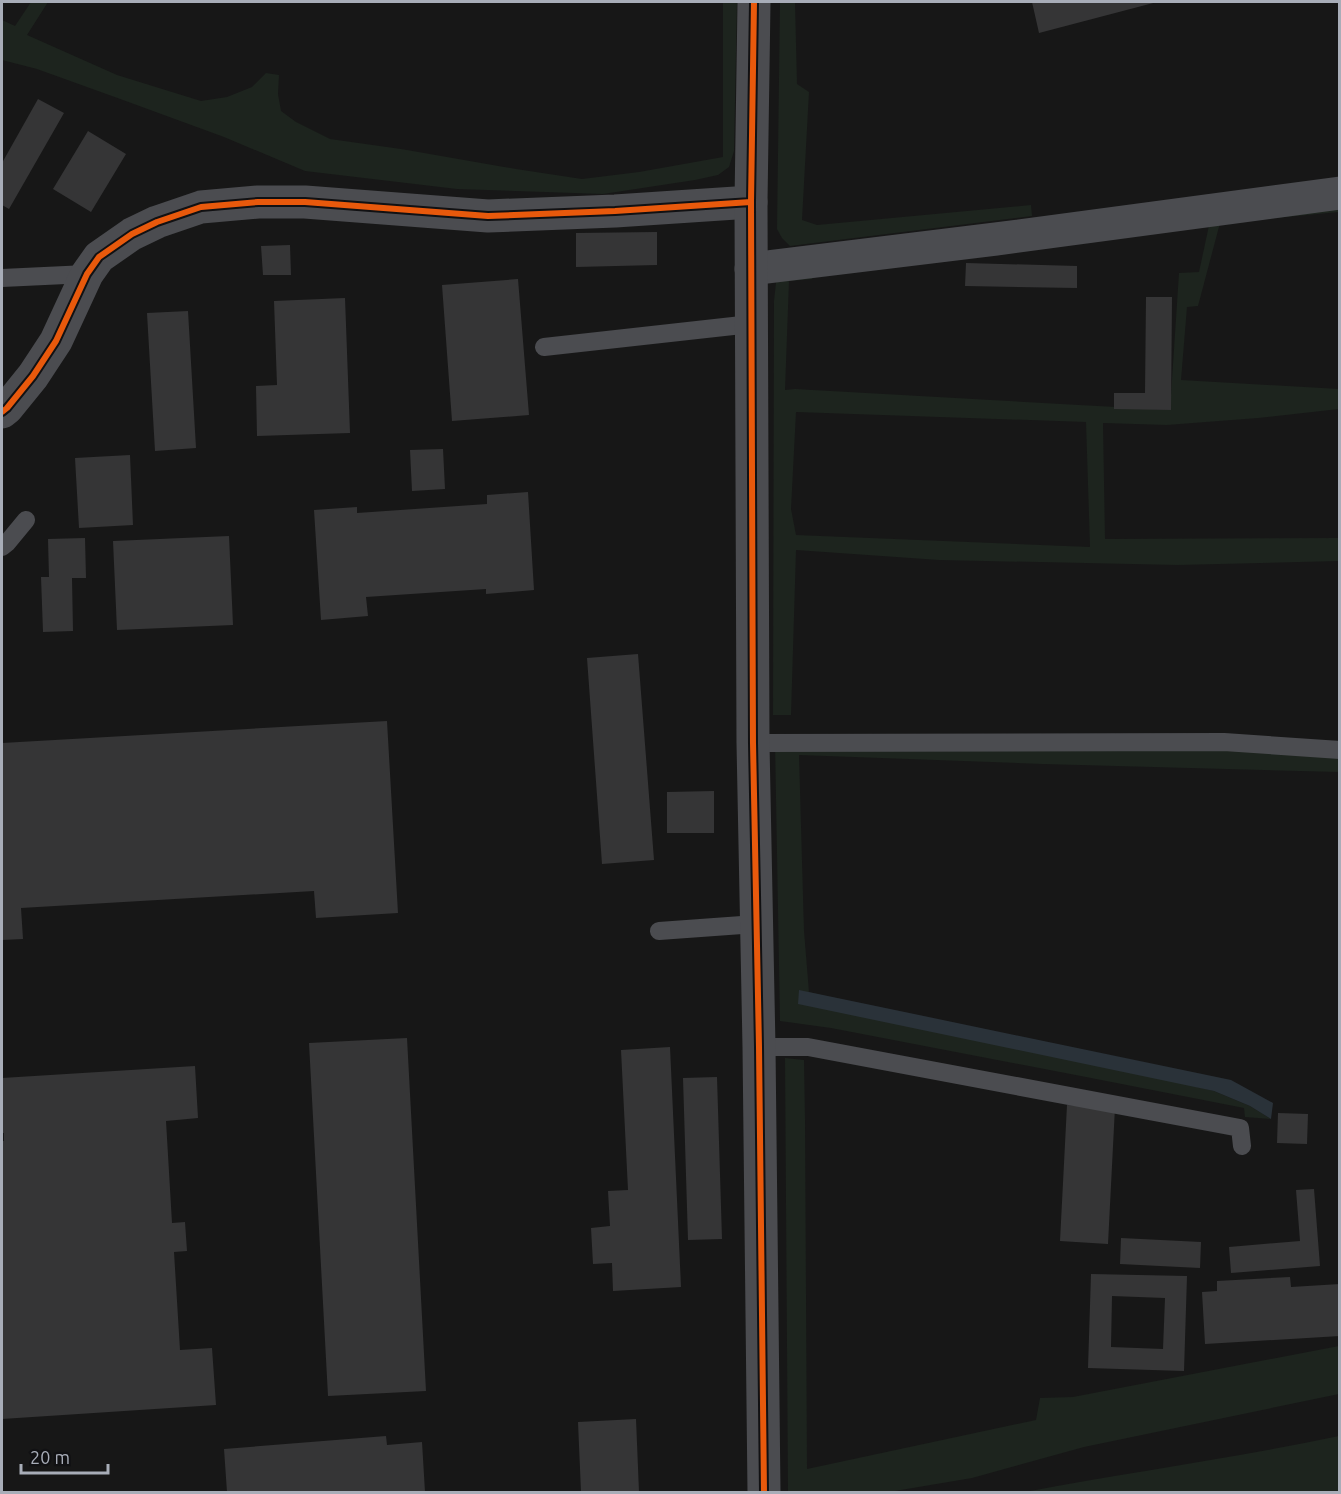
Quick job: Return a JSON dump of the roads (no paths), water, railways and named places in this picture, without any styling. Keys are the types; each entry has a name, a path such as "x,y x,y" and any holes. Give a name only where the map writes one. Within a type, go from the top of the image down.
{"street":[{"path":"754,2 751,202 753,743 764,1492"},
{"path":"751,269 1340,193"},
{"path":"2,412 33,376 56,341 87,274 99,257 132,234 157,222 201,207 258,202 305,202 488,216 615,212 751,202"}],"lane":[{"path":"2,278 87,274"},
{"path":"544,347 751,324"},
{"path":"2,547 26,520"},
{"path":"753,743 1224,742 1340,750"},
{"path":"659,931 756,924"},
{"path":"759,1047 808,1047 1240,1128 1242,1146"}]}
